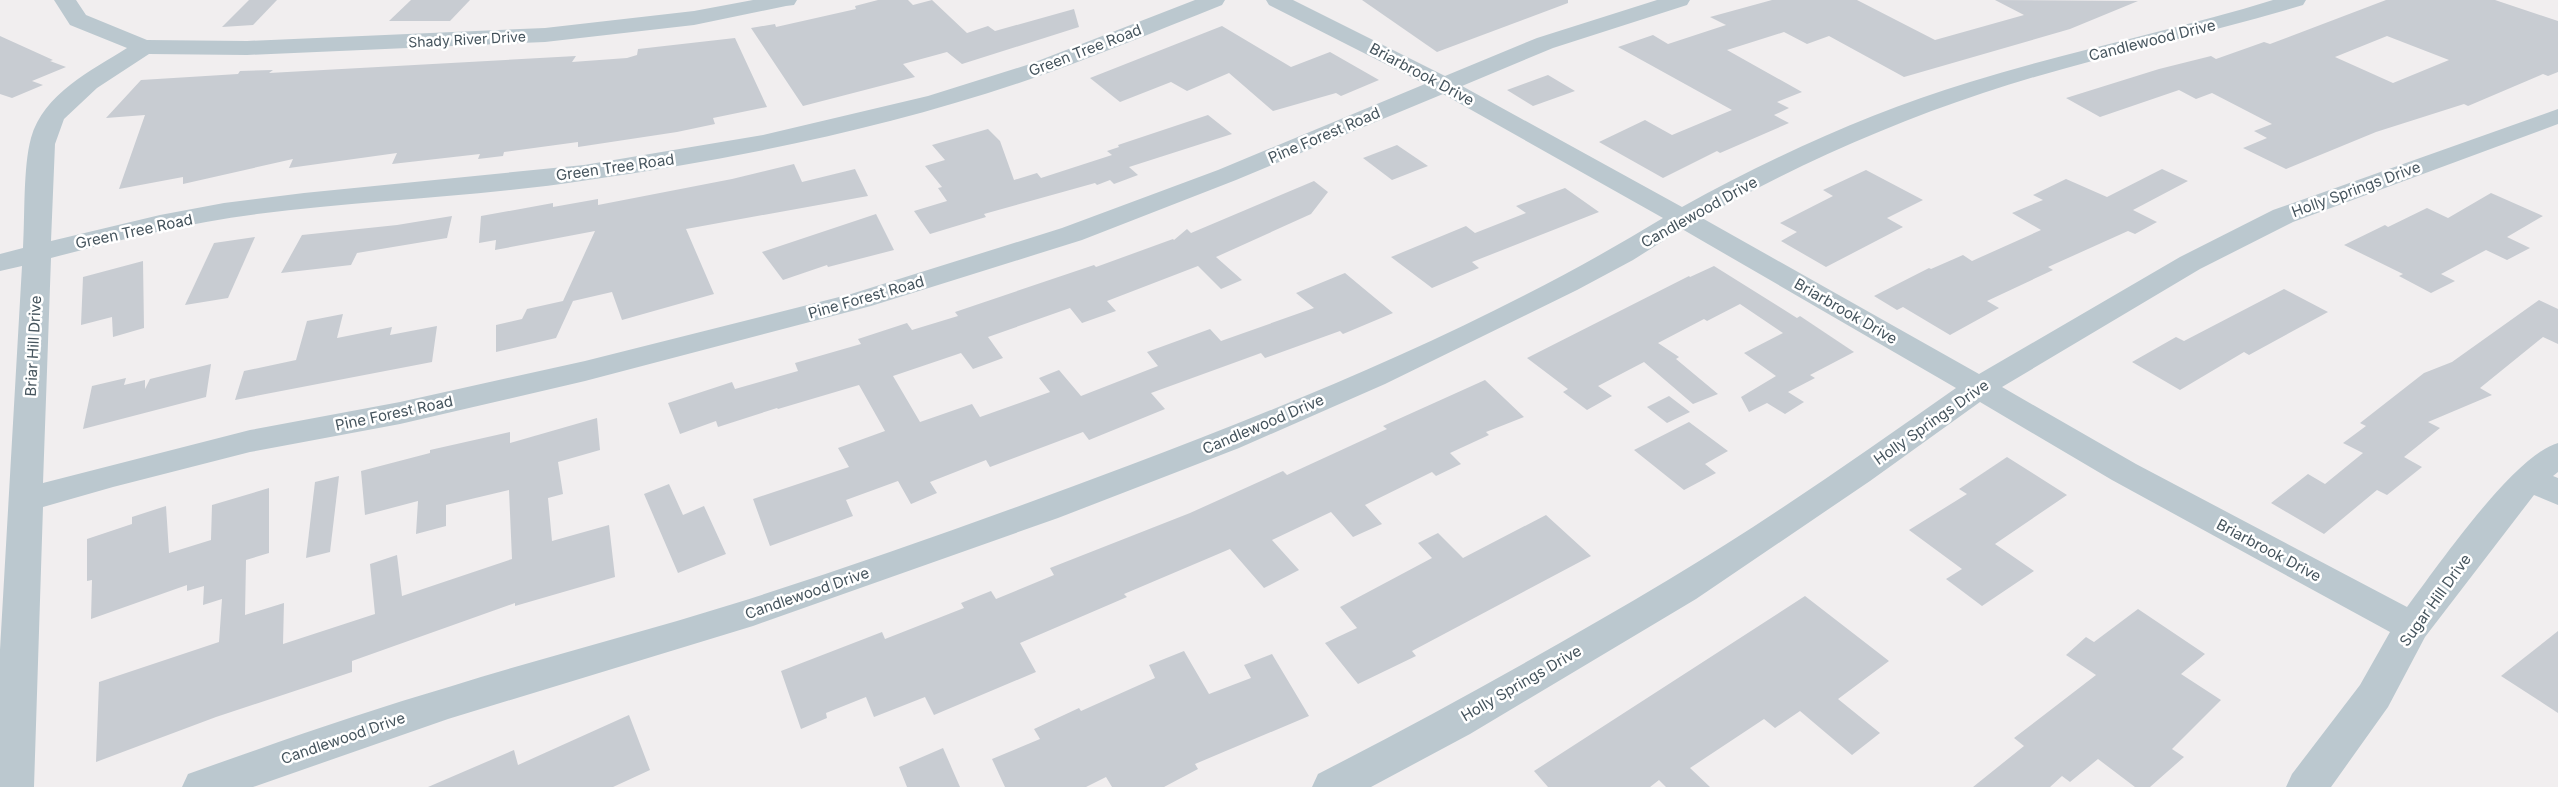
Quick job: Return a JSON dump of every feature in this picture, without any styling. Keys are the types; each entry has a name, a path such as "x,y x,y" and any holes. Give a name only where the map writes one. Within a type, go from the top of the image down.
{"street":[{"path":"65,0 78,20 144,47"},
{"name":"Shady River Drive","path":"144,47 247,48 545,35 694,18 786,0"},
{"name":"Green Tree Road","path":"0,263 163,223 256,206 484,185 627,167 767,143 885,116 982,88 1089,50 1214,0"},
{"name":"Briarbrook Drive","path":"1277,0 1442,84 1683,217 2124,472 2412,627"},
{"name":"Pine Forest Road","path":"25,500 112,474 250,441 400,412 585,371 861,300 1072,234 1227,175 1545,43 1679,0"},
{"name":"Candlewood Drive","path":"203,787 336,739 749,612 995,528 1220,443 1399,365 1525,305 1622,255 1683,217 1878,123 1956,94 2052,64 2221,23 2295,0"},
{"name":"Briar Hill Drive","path":"13,787 41,158 46,130 64,105 90,82 144,47"},
{"name":"Holly Springs Drive","path":"1333,787 1456,722 1683,589 1858,473 1978,388 2181,269 2283,216 2558,116"},
{"name":"Sugar Hill Drive","path":"2307,787 2374,696 2412,627 2500,512 2543,486 2558,454"}],"building":[{"path":"249,0 277,0 253,25 222,27"},
{"path":"411,0 470,0 450,21 389,21"},
{"path":"878,0 908,0 913,5 932,0 967,33 988,26 995,31 1074,9 1079,27 962,64 947,52 903,64 915,77 803,106 751,28 775,24 776,27 856,9 855,6"},
{"path":"1362,0 1568,0 1568,3 1437,52"},
{"path":"1772,0 1857,0 1935,40 2024,15 1995,0 2138,1 2070,29 1904,77 1829,36 1807,44 1784,32 1727,50 1802,92 1777,102 1789,108 1774,115 1789,123 1720,153 1717,151 1663,178 1599,142 1645,120 1672,135 1732,110 1618,47 1653,35 1668,44 1726,25 1710,17"},
{"path":"2386,0 2495,0 2558,21 2558,72 2548,76 2543,74 2468,106 2464,104 2376,132 2286,169 2243,148 2267,138 2254,131 2272,124 2212,93 2196,99 2179,90 2100,117 2066,98 2159,69 2211,56 2216,59 2264,42 2270,44","holes":["2387,36 2449,60 2393,83 2335,57"]},
{"path":"1222,26 1291,67 1330,52 1379,80 1341,96 1336,93 1273,111 1229,73 1187,91 1171,82 1120,102 1090,78"},
{"path":"0,36 66,67 32,81 43,85 12,98 0,94"},
{"path":"735,38 767,107 713,118 715,124 578,147 578,142 504,152 503,156 478,159 480,154 392,164 397,153 289,168 293,159 183,184 183,177 119,189 145,115 106,118 141,80 238,74 240,71 273,70 269,73 576,56 572,62 627,58 637,55 638,49"},
{"path":"1548,75 1575,91 1533,106 1507,90"},
{"path":"1208,115 1232,134 1129,167 1138,175 1114,184 1110,180 1097,185 1095,183 984,214 986,217 930,234 914,211 947,201 938,188 942,187 925,166 945,160 932,145 988,129 1000,141 1014,180 1037,173 1041,178 1112,155 1107,151 1119,147 1118,145"},
{"path":"1397,145 1428,166 1392,180 1363,158"},
{"path":"794,164 802,182 855,169 868,196 686,229 714,294 622,320 612,292 573,301 556,338 496,352 496,325 522,319 527,309 563,301 595,231 495,250 496,240 479,243 481,216 553,203 553,207 598,199 598,205 732,179"},
{"path":"2162,169 2188,181 2133,210 2157,222 2135,234 2128,231 2048,267 2053,270 1987,301 1999,308 1950,335 1903,307 1897,310 1874,296 1929,268 1963,255 1972,261 2041,230 2012,213 2043,200 2033,195 2066,179 2107,197"},
{"path":"1866,170 1923,200 1887,218 1903,227 1826,267 1781,241 1797,232 1780,223 1833,196 1823,190"},
{"path":"1314,181 1328,192 1311,214 1216,257 1242,280 1221,289 1198,266 1107,301 1116,311 1082,323 1070,308 988,337 1003,358 973,369 961,353 893,376 920,422 972,404 980,417 1050,392 1039,378 1059,370 1081,396 1158,366 1147,352 1210,329 1221,341 1314,308 1296,293 1345,273 1393,313 1343,334 1340,331 1265,358 1261,353 1151,393 1165,409 1089,440 1083,432 990,467 986,460 930,482 937,493 911,504 898,481 846,500 853,516 770,546 753,499 849,467 838,448 885,431 859,385 718,427 716,421 680,434 668,403 732,382 735,389 798,371 795,363 861,344 858,339 907,323 912,330 958,316 955,312 1174,240 1187,229 1191,233"},
{"path":"1565,188 1599,212 1472,262 1479,268 1432,288 1391,257 1466,226 1475,233 1526,213 1516,206"},
{"path":"2491,193 2543,216 2507,237 2530,248 2507,260 2486,250 2441,274 2455,281 2431,293 2399,276 2403,274 2344,245 2427,208 2448,218"},
{"path":"876,214 894,250 828,267 827,265 783,280 762,252"},
{"path":"452,216 447,238 357,253 351,265 281,273 302,235 397,225"},
{"path":"255,237 228,298 185,305 214,243"},
{"path":"143,261 144,328 113,337 112,317 81,325 83,277"},
{"path":"1714,266 1797,318 1800,316 1854,352 1810,375 1815,378 1788,392 1804,402 1785,414 1767,403 1749,412 1741,397 1776,376 1744,353 1783,333 1740,304 1707,321 1704,319 1658,343 1679,357 1676,359 1718,394 1693,404 1644,362 1598,386 1612,396 1587,410 1563,392 1568,389 1527,358 1689,276"},
{"path":"2284,289 2328,312 2249,355 2244,352 2180,390 2132,362 2176,337 2184,341"},
{"path":"2539,300 2558,309 2558,344 2543,337 2480,388 2492,395 2428,422 2440,428 2404,457 2422,467 2387,495 2377,490 2324,534 2271,503 2308,474 2325,484 2363,453 2343,443 2366,426 2360,423 2424,373 2452,362"},
{"path":"343,314 337,338 392,327 390,335 437,326 432,362 235,400 244,371 296,360 307,321"},
{"path":"211,364 206,397 83,429 92,386 126,378 124,385 145,380 145,389 150,379"},
{"path":"1485,380 1524,417 1486,432 1489,435 1450,453 1461,464 1436,476 1432,472 1365,505 1382,524 1353,537 1331,512 1272,540 1299,570 1264,588 1230,549 1124,594 1127,597 1020,643 1036,672 934,715 925,697 874,717 866,697 826,713 827,718 801,729 781,671 882,632 885,639 964,608 961,603 991,591 996,599 1054,575 1050,568 1190,513 1283,471 1287,475 1387,429 1383,426"},
{"path":"1669,396 1690,412 1667,423 1647,407"},
{"path":"597,418 600,450 558,462 563,494 548,498 552,541 609,525 615,577 515,606 515,603 352,661 352,672 216,717 96,762 99,682 219,642 222,599 203,605 204,586 187,591 187,585 91,619 92,580 87,581 87,539 132,524 132,517 166,506 169,553 211,540 212,505 269,488 269,553 246,560 245,615 284,603 283,644 375,614 370,564 397,555 402,596 512,559 509,490 446,505 446,526 416,534 418,501 365,515 361,471 430,453 430,450 510,432 510,443"},
{"path":"1689,422 1728,451 1705,464 1716,473 1684,490 1634,450"},
{"path":"2007,457 2067,495 1995,544 2034,571 1982,606 1946,579 1962,569 1909,530 1967,494 1959,489"},
{"path":"339,476 330,552 306,558 315,482"},
{"path":"669,484 683,515 704,506 726,554 678,573 644,494"},
{"path":"1546,515 1591,556 1412,651 1416,656 1358,684 1325,643 1357,628 1340,607 1432,558 1418,543 1438,533 1463,558"},
{"path":"1805,596 1889,661 1838,699 1880,733 1852,755 1800,711 1775,728 1764,719 1690,768 1710,787 1666,787 1659,780 1650,787 1548,787 1534,771"},
{"path":"2138,609 2205,654 2181,674 2221,700 2172,749 2184,757 2150,787 2135,787 2098,759 2070,782 2062,776 2050,787 1973,787 2024,746 2014,738 2096,675 2066,655 2086,637 2094,642"},
{"path":"2558,631 2558,713 2501,676"},
{"path":"1184,651 1209,694 1251,678 1244,665 1272,654 1309,716 1195,764 1198,769 1164,787 1112,787 1106,777 1086,787 1005,787 992,759 1040,739 1034,729 1079,708 1081,711 1155,678 1149,665"},
{"path":"629,715 650,770 613,787 428,787 514,750 518,765"},
{"path":"943,748 960,787 907,787 899,767"}]}
